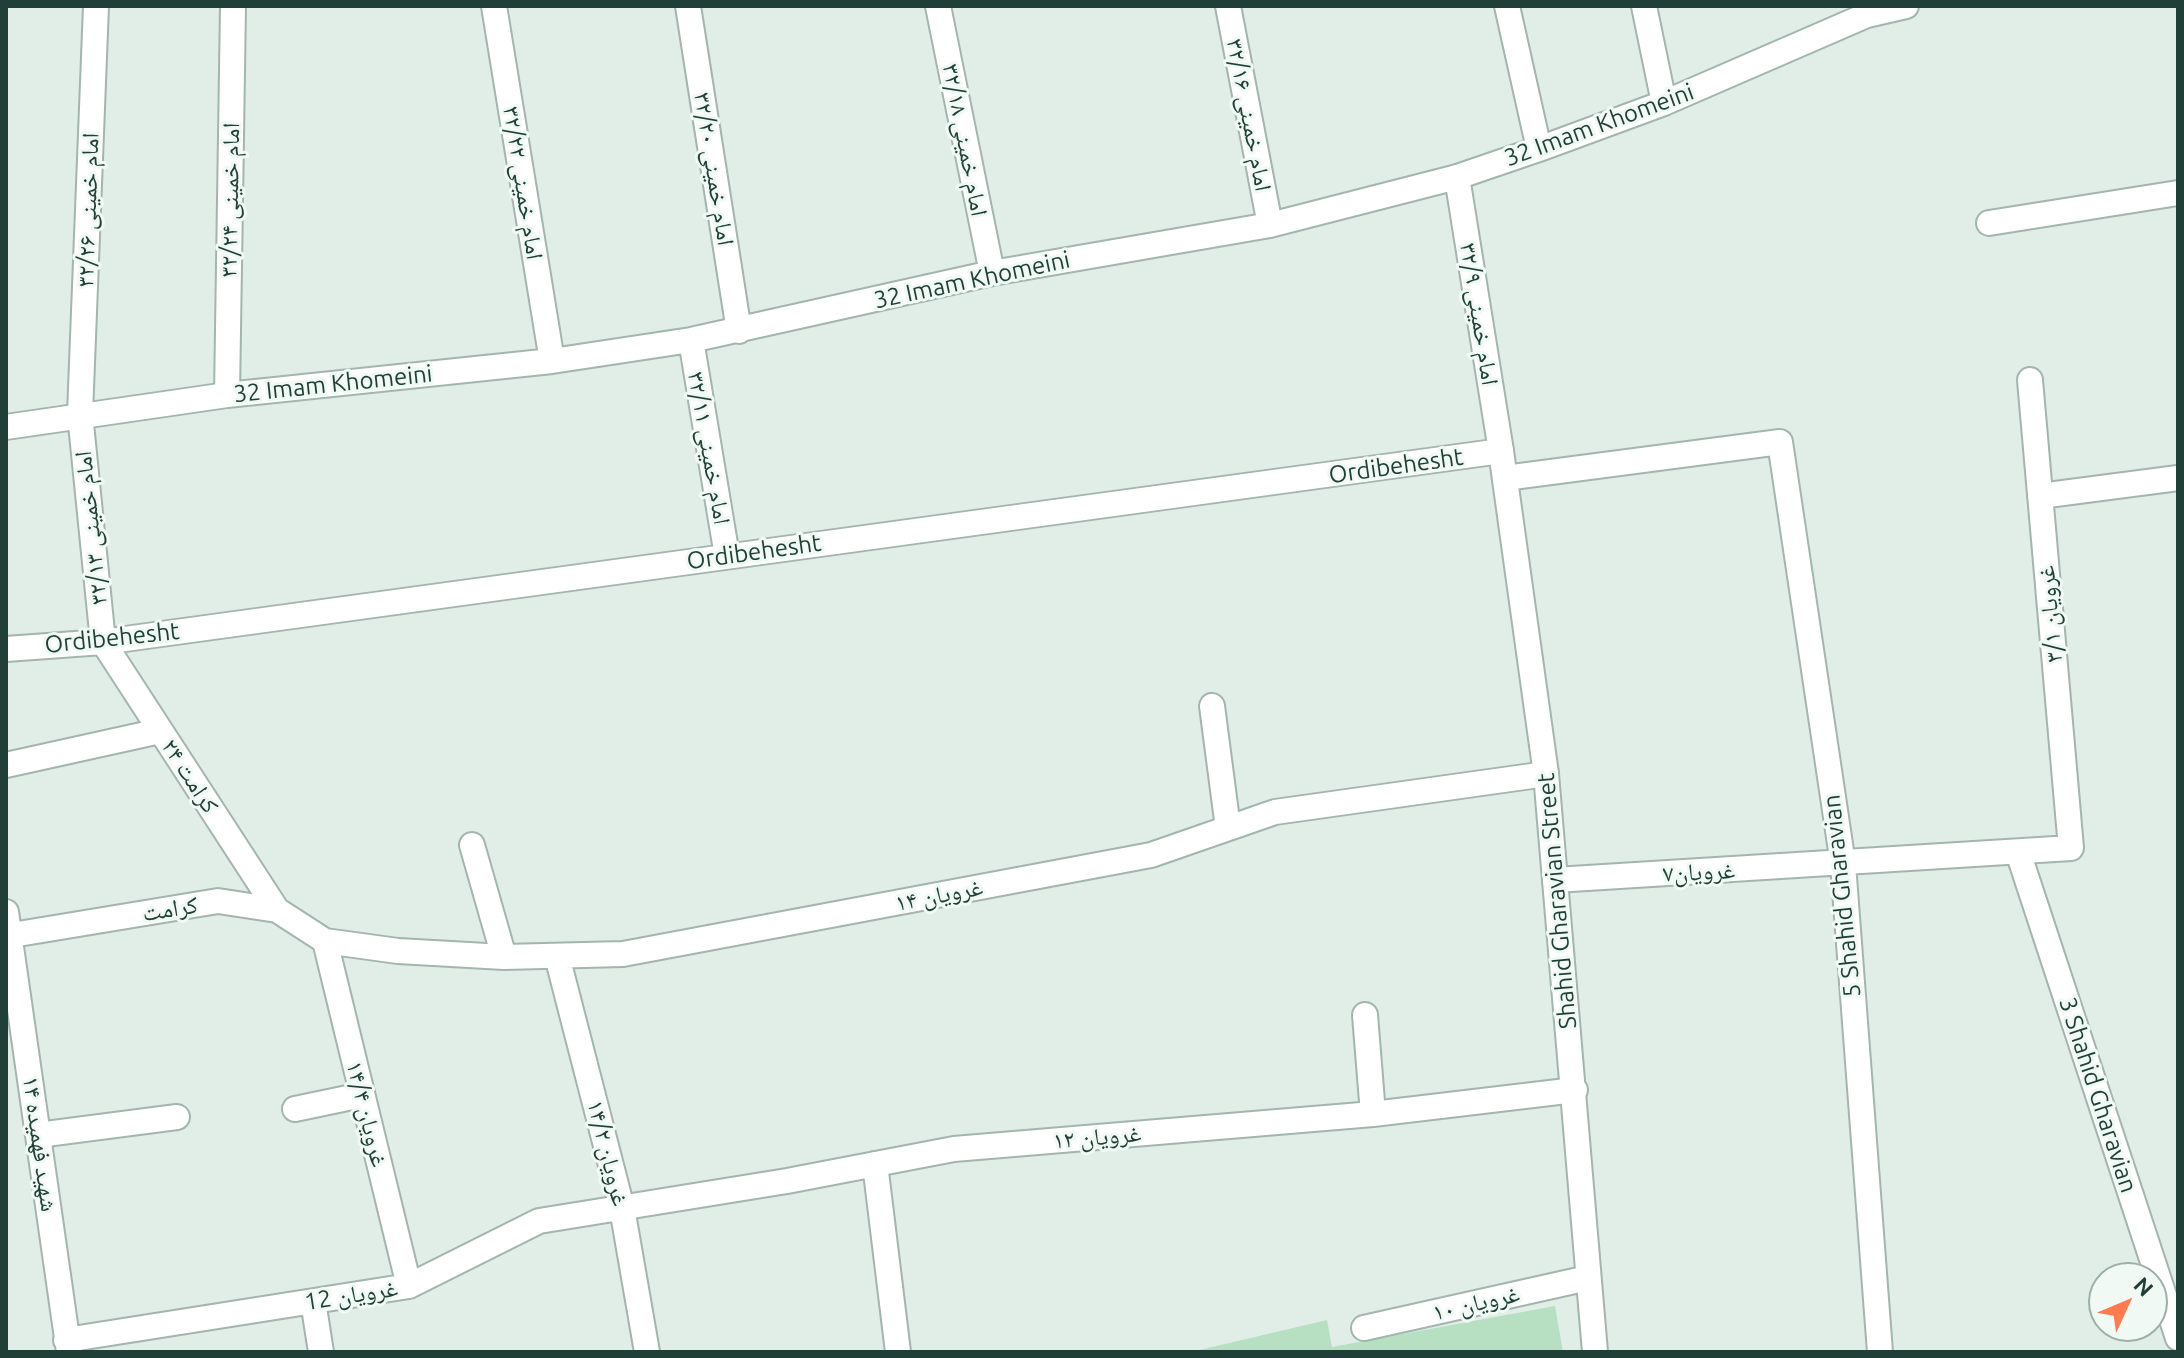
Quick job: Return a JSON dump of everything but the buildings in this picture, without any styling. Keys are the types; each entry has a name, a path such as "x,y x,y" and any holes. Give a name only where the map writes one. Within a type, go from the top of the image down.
{"street":[{"name":"امام خمینی ۳۲/۲۶","path":"80,414 96,6"},
{"name":"امام خمینی ۳۲/۲۴","path":"227,395 233,6"},
{"name":"امام خمینی ۳۲/۲۲","path":"494,6 552,361"},
{"name":"امام خمینی ۳۲/۲۰","path":"688,6 739,331"},
{"name":"امام خمینی ۳۲/۱۸","path":"938,6 992,273"},
{"name":"امام خمینی ۳۲/۱۶","path":"1228,6 1270,225"},
{"path":"1507,6 1539,149"},
{"path":"1644,6 1664,103"},
{"name":"32 Imam Khomeini","path":"6,427 227,395 552,361 691,340 992,273 1270,225 1457,177 1539,149 1664,103 1866,10 1906,6"},
{"name":"امام خمینی ۳۲/۹","path":"1457,177 1501,451"},
{"path":"1989,223 2178,193"},
{"name":"امام خمینی ۳۲/۱۱","path":"691,340 727,556"},
{"name":"غرویان ۳/۱","path":"2030,380 2071,848"},
{"name":"امام خمینی ۳۲/۱۳","path":"80,414 103,642"},
{"name":"5 Shahid Gharavian","path":"1505,478 1780,442 1843,864 1880,1352"},
{"name":"Shahid Gharavian Street","path":"1501,451 1546,774 1595,1352"},
{"name":"Ordibehesht","path":"6,649 103,642 1501,451"},
{"path":"2040,496 2178,478"},
{"name":"کرامت ۲۴","path":"103,642 277,910"},
{"path":"1212,706 1228,828"},
{"path":"6,765 160,731"},
{"name":"غرویان ۱۴","path":"325,941 398,951 504,957 623,954 1135,858 1275,812 1546,774"},
{"path":"472,845 504,957"},
{"name":"غرویان۷","path":"1555,880 2071,848"},
{"name":"3 Shahid Gharavian","path":"2018,852 2178,1338"},
{"name":"کرامت","path":"8,928 218,901 277,910 325,941"},
{"name":"شهید فهمیده ۱۴","path":"8,928 68,1346"},
{"name":"غرویان ۱۴/۴","path":"325,941 409,1286"},
{"name":"غرویان ۱۴/۲","path":"557,956 622,1208 647,1352"},
{"path":"1365,1015 1373,1114"},
{"name":"غرویان ۱۲","path":"622,1208 954,1149 1373,1114 1575,1090"},
{"path":"295,1109 362,1095"},
{"path":"38,1135 177,1117"},
{"path":"875,1164 898,1352"},
{"name":"غرویان 12","path":"68,1346 409,1286 539,1221 622,1208"},
{"name":"غرویان ۱۰","path":"1364,1328 1588,1278"},
{"path":"313,1301 321,1352"}],"green space":[{"path":"1555,1306 1563,1352 1191,1352 1327,1320 1332,1347"}]}
